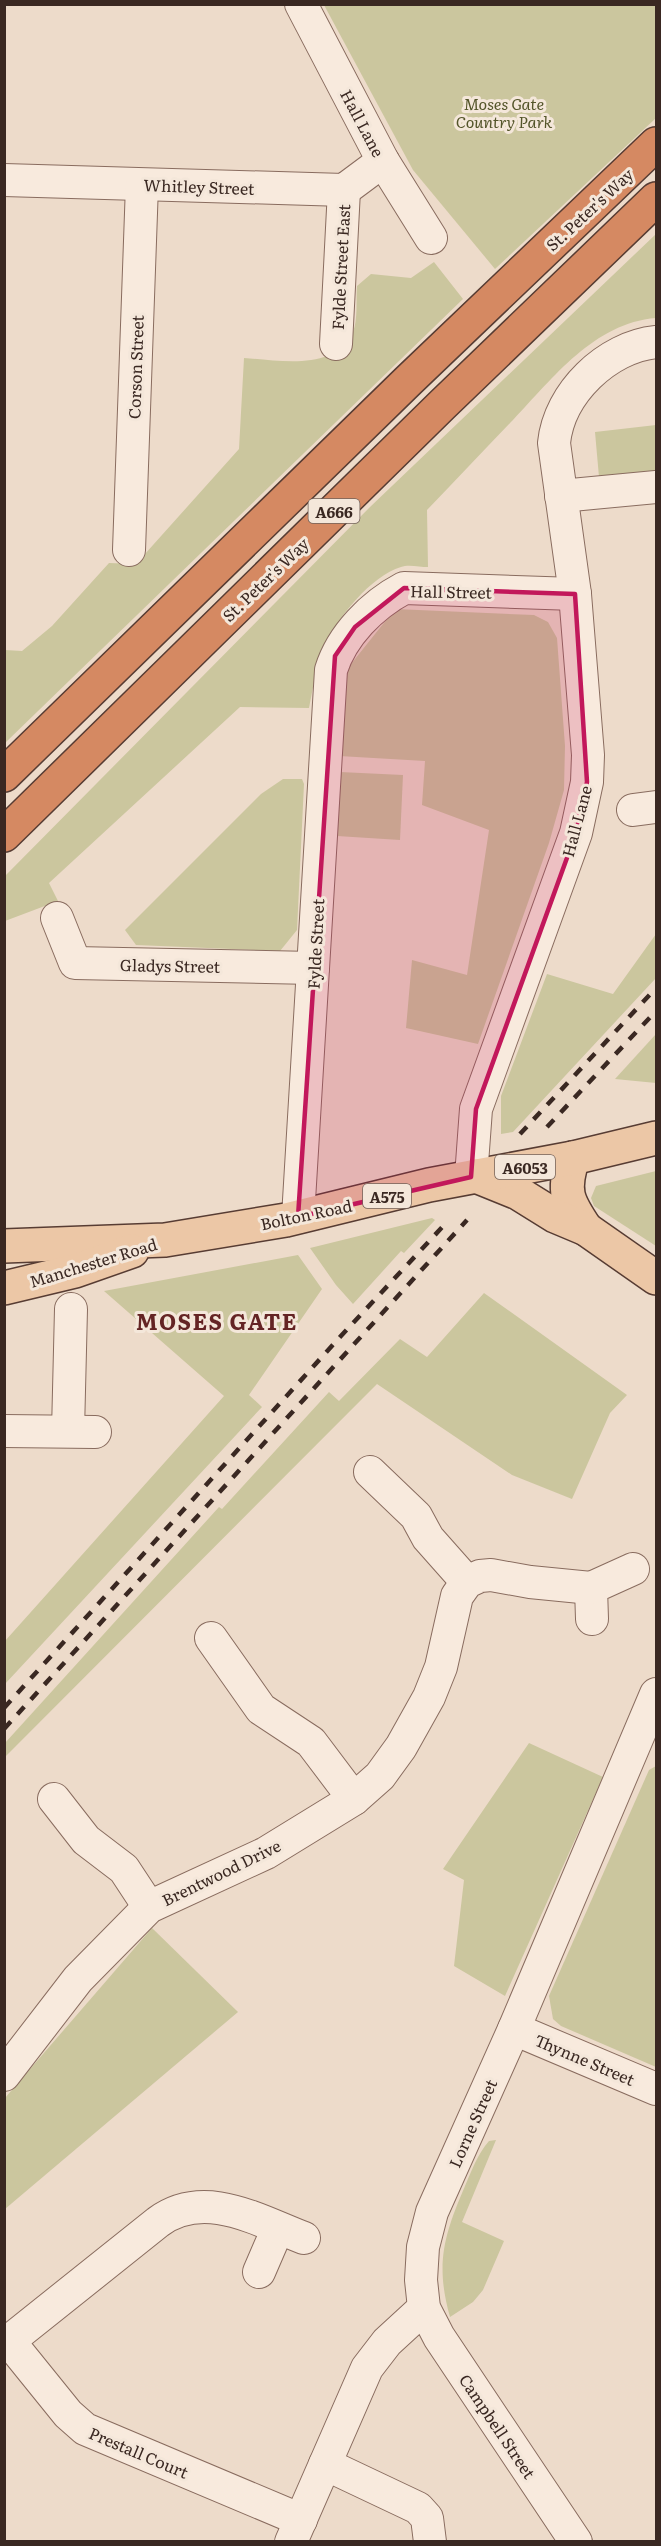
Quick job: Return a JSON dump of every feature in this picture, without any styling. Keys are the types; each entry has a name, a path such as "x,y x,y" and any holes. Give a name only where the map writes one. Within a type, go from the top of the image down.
{"highway":[{"name":"St. Peter's Way","path":"8,771 408,381 657,144"},
{"name":"St. Peter's Way","path":"9,830 442,405 657,199"}],"main road":[{"name":"Bolton Road","path":"165,1240 298,1217 473,1176 573,1158 657,1138"},
{"path":"573,1158 567,1175 566,1191 570,1204 586,1229"},
{"path":"473,1176 519,1192 555,1215 586,1229 657,1278"},
{"name":"Manchester Road","path":"5,1246 165,1240"},
{"name":"Manchester Road","path":"4,1288 75,1271 165,1240"}],"street":[{"name":"Hall Lane","path":"301,4 383,161 431,238"},
{"path":"345,190 383,161"},
{"name":"Whitley Street","path":"4,180 345,190"},
{"name":"Corson Street","path":"129,550 142,184"},
{"name":"Fylde Street East","path":"336,344 345,190"},
{"name":"Hall Lane","path":"473,1176 476,1109 576,832 587,782 588,755 575,594 554,443 560,417 573,394 602,364 622,350 657,342"},
{"path":"561,496 657,487"},
{"name":"Hall Street","path":"331,670 335,656 356,627 388,597 404,588 575,594"},
{"name":"Fylde Street","path":"298,1217 331,670"},
{"name":"Gladys Street","path":"57,918 75,963 313,968"},
{"path":"4,1431 81,1431 70,1309"},
{"path":"370,1472 388,1504 416,1516 428,1538 467,1582 480,1576 491,1575 530,1582 591,1588 633,1569"},
{"name":"Brentwood Drive","path":"11,2056 78,1979 149,1907 266,1853 354,1799 380,1776 429,1697 441,1666 457,1596 467,1582"},
{"path":"591,1588 592,1619"},
{"path":"212,1638 261,1709 311,1743 354,1799"},
{"name":"Lorne Street","path":"424,2308 421,2280 423,2247 432,2212 655,1704"},
{"name":"Brentwood Drive","path":"54,1798 86,1822 86,1840 124,1869 149,1907"},
{"name":"Thynne Street","path":"514,2029 657,2090"},
{"name":"Prestall Court","path":"259,2272 291,2233 229,2210 206,2205 181,2208 158,2222 7,2343 68,2414 85,2429 296,2531"},
{"path":"296,2531 367,2368 376,2354 424,2308"},
{"name":"Campbell Street","path":"424,2308 439,2337 576,2541"},
{"path":"325,2464 418,2508 427,2518 430,2541"}],"highlighted area":[{"path":"404,588 575,594 587,782 576,833 476,1109 471,1177 298,1217 335,656 355,627"}],"green space":[{"name":"Moses Gate Country Park","path":"324,5 656,5 656,118 495,269 413,170"},
{"path":"656,234 656,318 634,322 613,330 576,355 427,510 428,567 401,567 378,579 356,599 330,635 325,646 317,669 309,708 240,707 49,883 58,901 5,921 5,876 370,507"},
{"path":"434,262 463,299 5,743 5,650 22,651 52,626 109,563 136,564 239,449 244,358 305,361 333,353 345,345 355,327 357,286 371,274 411,278"},
{"path":"656,425 656,471 599,477 595,432"},
{"path":"395,609 534,615 548,622 557,638 565,746 564,790 549,843 478,1044 406,1028 412,960 467,975 489,830 422,805 425,761 339,756 343,674"},
{"path":"340,772 403,775 400,840 337,836"},
{"path":"283,779 302,779 304,784 297,930 280,951 136,945 125,930 261,794"},
{"path":"656,934 656,978 513,1132 501,1134 501,1096 547,974 613,994"},
{"path":"656,1034 656,1083 615,1079"},
{"path":"656,1171 656,1246 594,1206 591,1198 596,1186"},
{"path":"432,1218 435,1220 404,1253 401,1251 353,1304 336,1285 310,1248"},
{"path":"298,1255 322,1289 249,1395 262,1407 5,1684 5,1641 224,1396 104,1291"},
{"path":"484,1293 627,1395 610,1413 572,1499 512,1475 377,1384 5,1757 5,1743 219,1507 222,1509 329,1392 339,1401 400,1339 427,1357"},
{"path":"529,1743 603,1777 505,1996 454,1966 464,1880 443,1869"},
{"path":"656,1766 656,2067 561,2026 553,2019 549,1996 649,1770"},
{"path":"152,1928 238,2012 5,2209 5,2098"},
{"path":"496,2140 462,2222 504,2241 483,2290 473,2302 450,2317 443,2281 447,2235 478,2157 489,2141"}],"railway":[{"path":"520,1134 656,988"},
{"path":"547,1127 656,1011"},
{"path":"4,1729 467,1220"},
{"path":"4,1708 447,1222"}],"district":[{"name":"MOSES GATE","path":"217,1320"}]}
